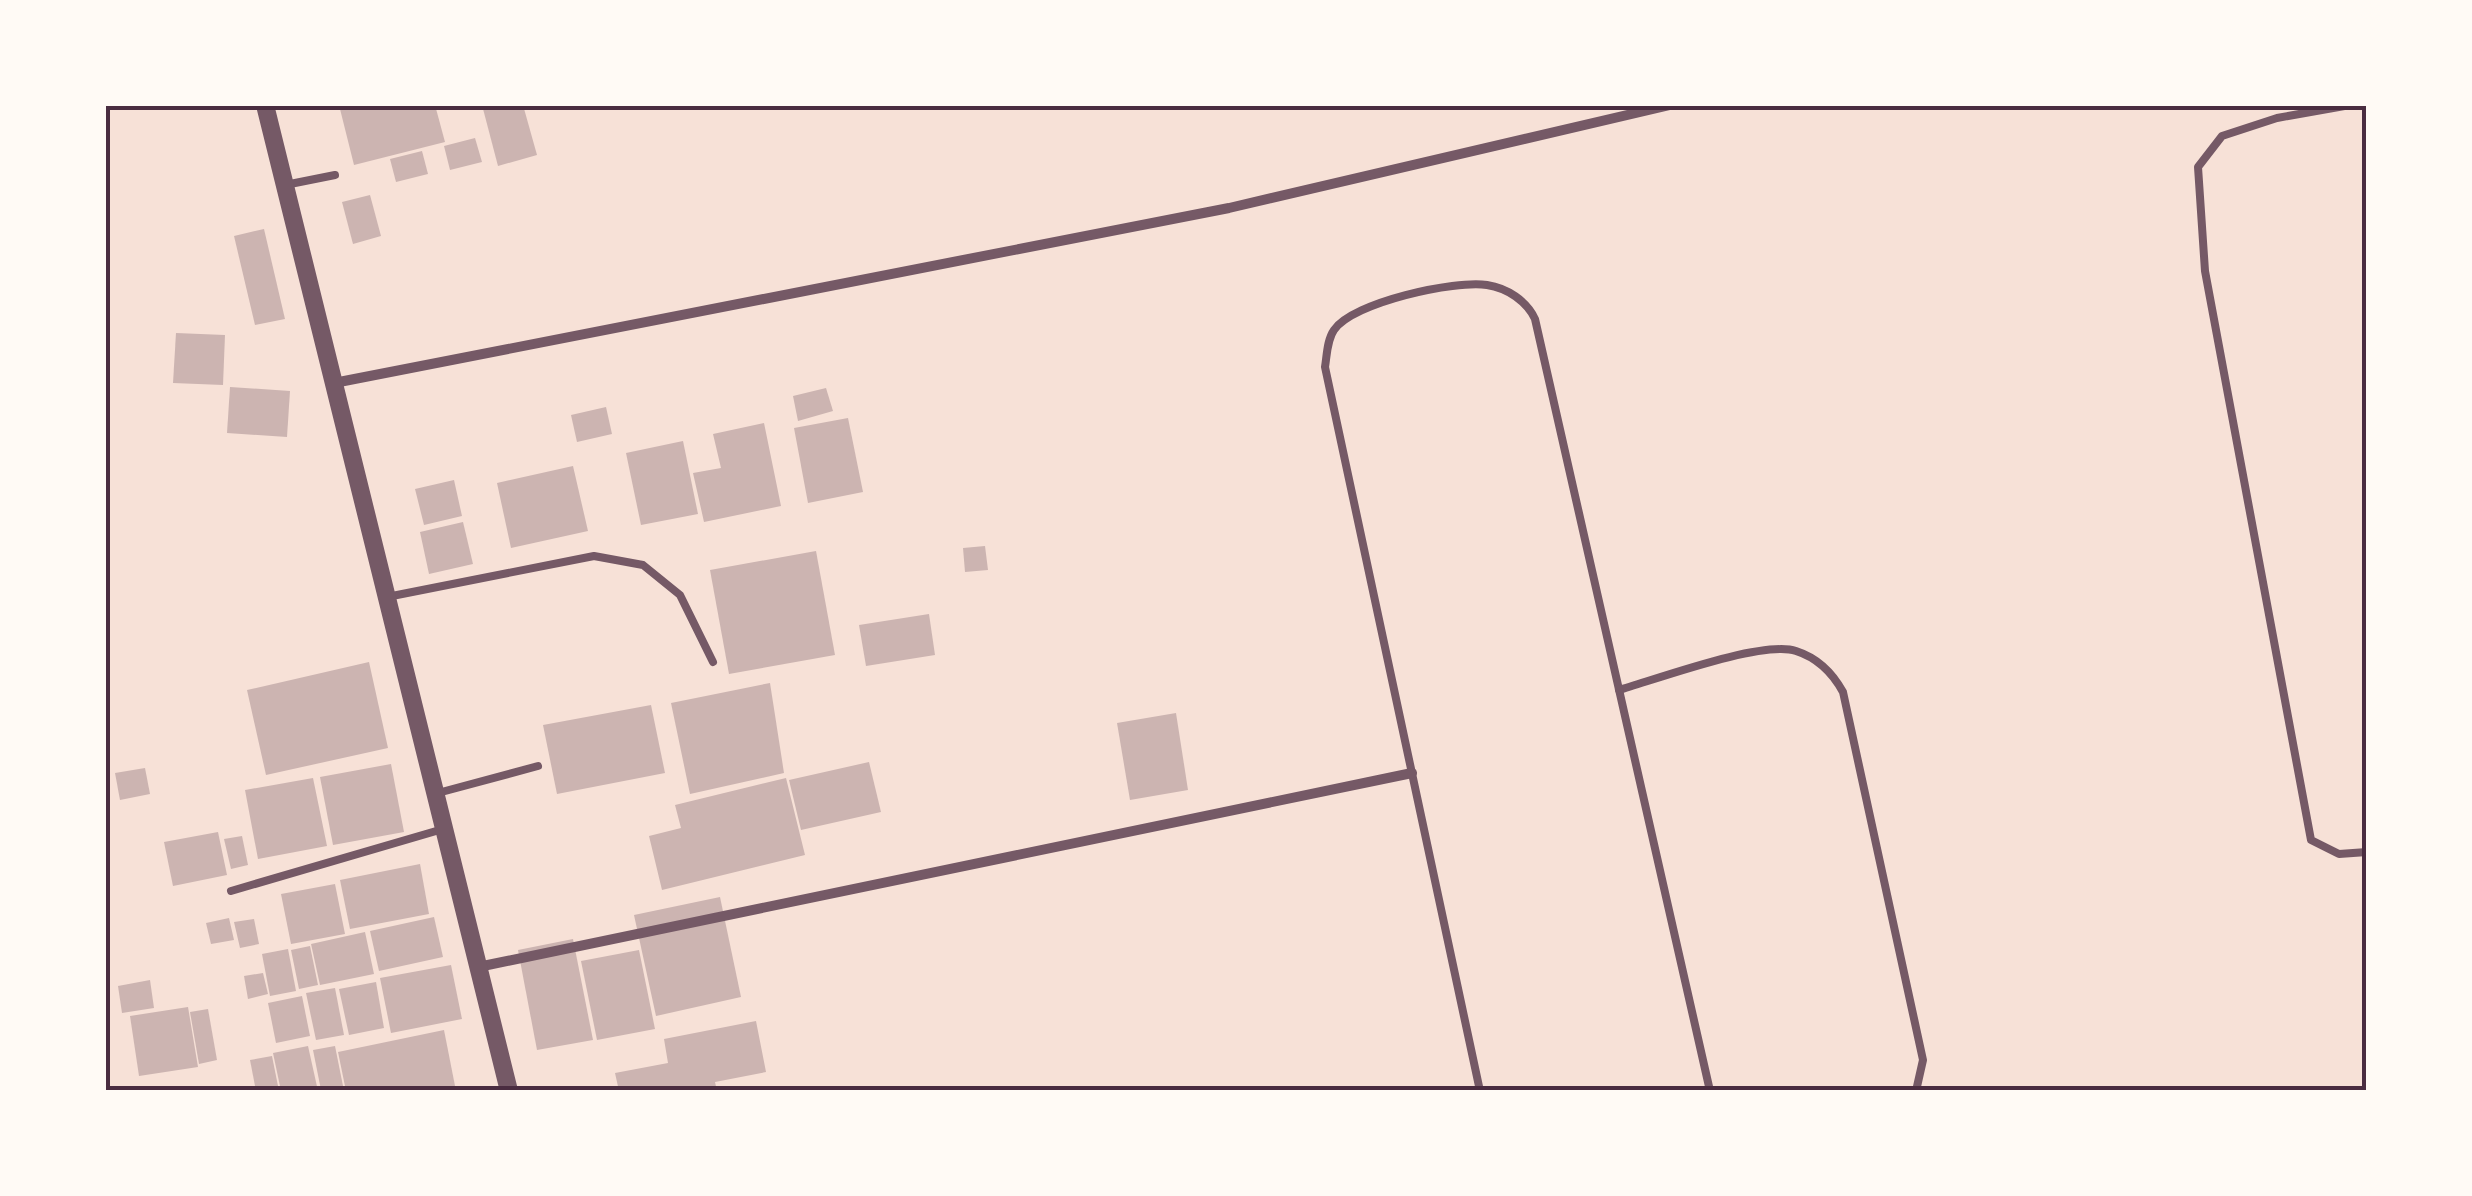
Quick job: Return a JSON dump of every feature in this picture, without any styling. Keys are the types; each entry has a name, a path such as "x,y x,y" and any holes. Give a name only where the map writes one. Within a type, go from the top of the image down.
{"street":[{"path":"265,105 509,1091"},
{"path":"334,383 1230,208 1670,105"},
{"path":"477,967 1412,773"}],"lane":[{"path":"2350,105 2276,118 2222,136 2198,167 2205,271 2311,840 2339,854 2367,852"},
{"path":"285,185 336,175"},
{"path":"1480,1091 1325,367 1334,330 1349,316 1370,306 1467,283 1492,286 1529,306 1535,319 1710,1091"},
{"path":"386,597 594,556 642,565 680,594 714,662"},
{"path":"1619,690 1765,649 1796,651 1824,665 1834,676 1843,692 1924,1060 1916,1091"},
{"path":"434,794 538,766"},
{"path":"230,891 443,830"}],"building":[{"path":"339,105 435,105 445,142 354,165"},
{"path":"482,105 523,105 537,155 498,166"},
{"path":"475,138 482,162 450,170 444,146"},
{"path":"422,151 428,174 396,182 390,159"},
{"path":"370,195 381,236 353,244 342,202"},
{"path":"264,229 285,319 255,325 234,236"},
{"path":"176,333 225,335 223,385 173,383"},
{"path":"230,387 290,391 287,437 227,433"},
{"path":"826,388 833,411 798,421 793,396"},
{"path":"606,407 612,434 577,442 571,415"},
{"path":"848,418 863,492 808,503 794,428"},
{"path":"764,423 781,506 704,522 693,473 721,468 713,434"},
{"path":"683,441 698,514 641,525 626,453"},
{"path":"573,466 588,531 511,548 497,483"},
{"path":"454,480 462,516 424,525 415,489"},
{"path":"463,522 473,564 429,574 420,532"},
{"path":"985,546 988,570 965,572 963,548"},
{"path":"816,551 835,655 729,674 710,570"},
{"path":"929,614 935,655 866,666 859,625"},
{"path":"369,662 388,748 266,775 247,690"},
{"path":"770,683 784,773 690,794 671,703"},
{"path":"651,705 665,773 557,794 543,725"},
{"path":"1176,713 1188,790 1130,800 1117,723"},
{"path":"869,762 881,812 801,830 789,780"},
{"path":"391,764 404,832 333,845 320,777"},
{"path":"145,768 150,794 120,800 115,773"},
{"path":"313,778 327,846 258,859 245,790"},
{"path":"786,778 805,855 662,890 649,836 681,828 675,805"},
{"path":"218,832 227,875 173,886 164,842"},
{"path":"242,836 248,865 231,869 224,839"},
{"path":"420,864 429,914 350,929 340,880"},
{"path":"335,884 345,934 291,944 281,894"},
{"path":"720,897 741,997 656,1016 634,915"},
{"path":"434,917 443,957 379,971 370,931"},
{"path":"229,918 234,940 211,944 206,923"},
{"path":"254,919 259,944 240,948 234,922"},
{"path":"365,932 374,974 320,985 311,944"},
{"path":"573,939 593,1040 537,1050 518,950"},
{"path":"310,946 318,985 299,989 291,950"},
{"path":"288,949 296,991 270,996 262,954"},
{"path":"639,950 655,1029 597,1040 581,961"},
{"path":"451,965 462,1019 391,1033 380,978"},
{"path":"263,973 268,994 248,999 244,976"},
{"path":"150,980 154,1008 122,1013 118,986"},
{"path":"376,982 384,1028 349,1035 339,989"},
{"path":"335,988 344,1035 316,1040 306,993"},
{"path":"302,996 310,1036 276,1043 268,1003"},
{"path":"188,1007 198,1067 139,1076 130,1016"},
{"path":"208,1009 217,1060 199,1064 190,1012"},
{"path":"756,1021 766,1072 715,1082 717,1091 619,1091 615,1073 668,1063 664,1039"},
{"path":"444,1030 456,1091 346,1091 338,1052"},
{"path":"308,1046 318,1091 281,1091 273,1053"},
{"path":"335,1046 343,1086 321,1090 313,1050"},
{"path":"272,1056 279,1091 256,1091 250,1060"}]}
